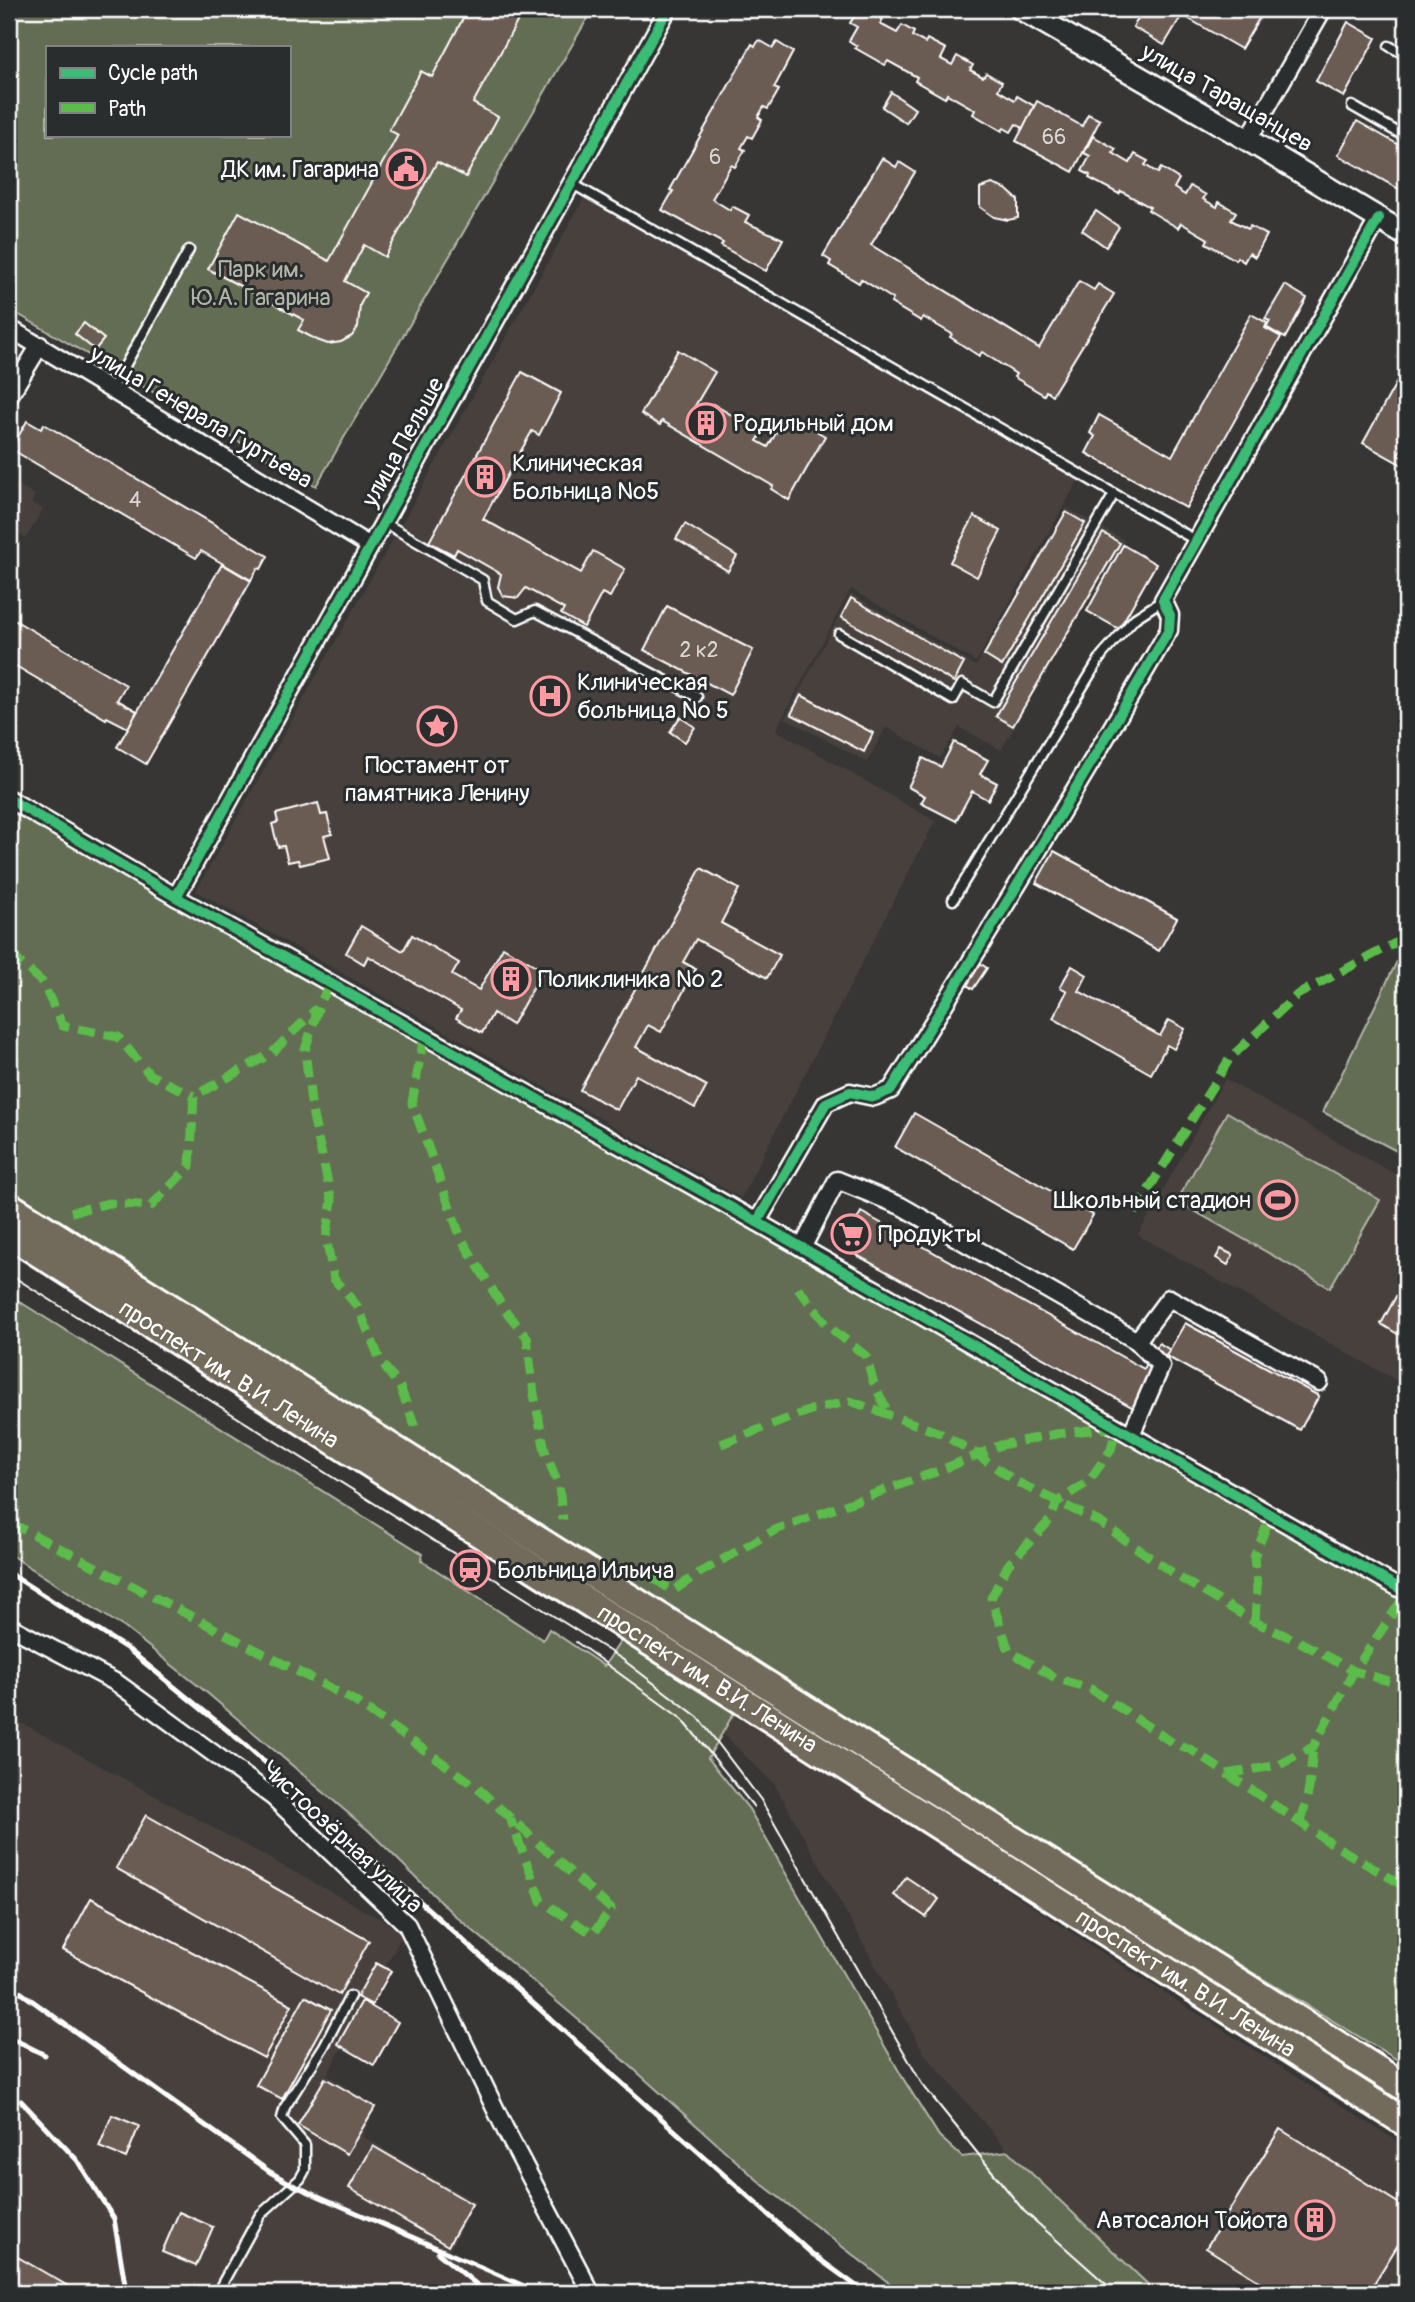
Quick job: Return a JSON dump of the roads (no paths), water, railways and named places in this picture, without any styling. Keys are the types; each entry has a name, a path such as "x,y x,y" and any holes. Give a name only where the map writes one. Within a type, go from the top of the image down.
{"main road":[{"name":"проспект им. В.И. Ленина","path":"9,1206 1406,2088"},
{"name":"проспект им. В.И. Ленина","path":"9,1234 1406,2123"}],"street":[{"name":"улица Пельше","path":"176,897 668,9"},
{"name":"улица Таращанцев","path":"1021,9 1406,234"},
{"path":"1248,140 1323,9"},
{"path":"757,1222 827,1103 850,1092 874,1097 891,1090 1065,808 1168,629 1170,615 1163,600 1379,218"},
{"name":"улица Генерала Гуртьева","path":"9,328 370,546"},
{"path":"9,396 40,345"},
{"path":"9,799 176,897 757,1222 1406,1592"},
{"path":"802,1248 837,1180 901,1206 1136,1341 1161,1366 1130,1435"},
{"path":"1136,1341 1170,1298 1319,1382"},
{"name":"Чистоозёрная улица","path":"9,1626 117,1683 273,1797 407,1925 505,2129 590,2293"}],"lane":[{"path":"1389,46 1406,55"},
{"path":"1352,106 1406,137"},
{"path":"571,183 1197,541"},
{"path":"112,389 189,250"},
{"path":"839,634 953,700 962,684 993,702 1114,494"},
{"path":"383,522 483,580 487,601 517,619 535,611 697,697"},
{"path":"953,900 1102,655 1135,618 1163,600"},
{"path":"218,2293 260,2215 300,2179 305,2170 305,2145 282,2118 285,2107 324,2046 350,1996"}],"tram line":[{"path":"9,1274 622,1659 698,1717 761,1800 922,2084 1024,2211 1116,2293"},
{"path":"576,1642 682,1719 754,1807"}],"railway":[{"path":"9,1573 129,1650 248,1747 811,2253 866,2293"},
{"path":"9,1984 270,2172 293,2185 540,2293"},
{"path":"9,2037 45,2055"},
{"path":"21,2101 77,2160 114,2219 125,2284 124,2293"},
{"path":"438,2253 487,2293"}],"place":[{"name":"ДК им. Гагарина","path":"406,169"},
{"name":"Родильный дом","path":"706,423"},
{"name":"Клиническая Больница №5","path":"485,477"},
{"name":"Клиническая больница № 5","path":"550,696"},
{"name":"Постамент от памятника Ленину","path":"437,726"},
{"name":"Поликлиника № 2","path":"511,979"},
{"name":"Школьный стадион","path":"1278,1200"},
{"name":"Продукты","path":"851,1234"},
{"name":"Больница Ильича","path":"470,1570"},
{"name":"Автосалон Тойота","path":"1315,2220"}],"park label":[{"name":"Парк им. Ю.А. Гагарина","path":"261,283"}]}
